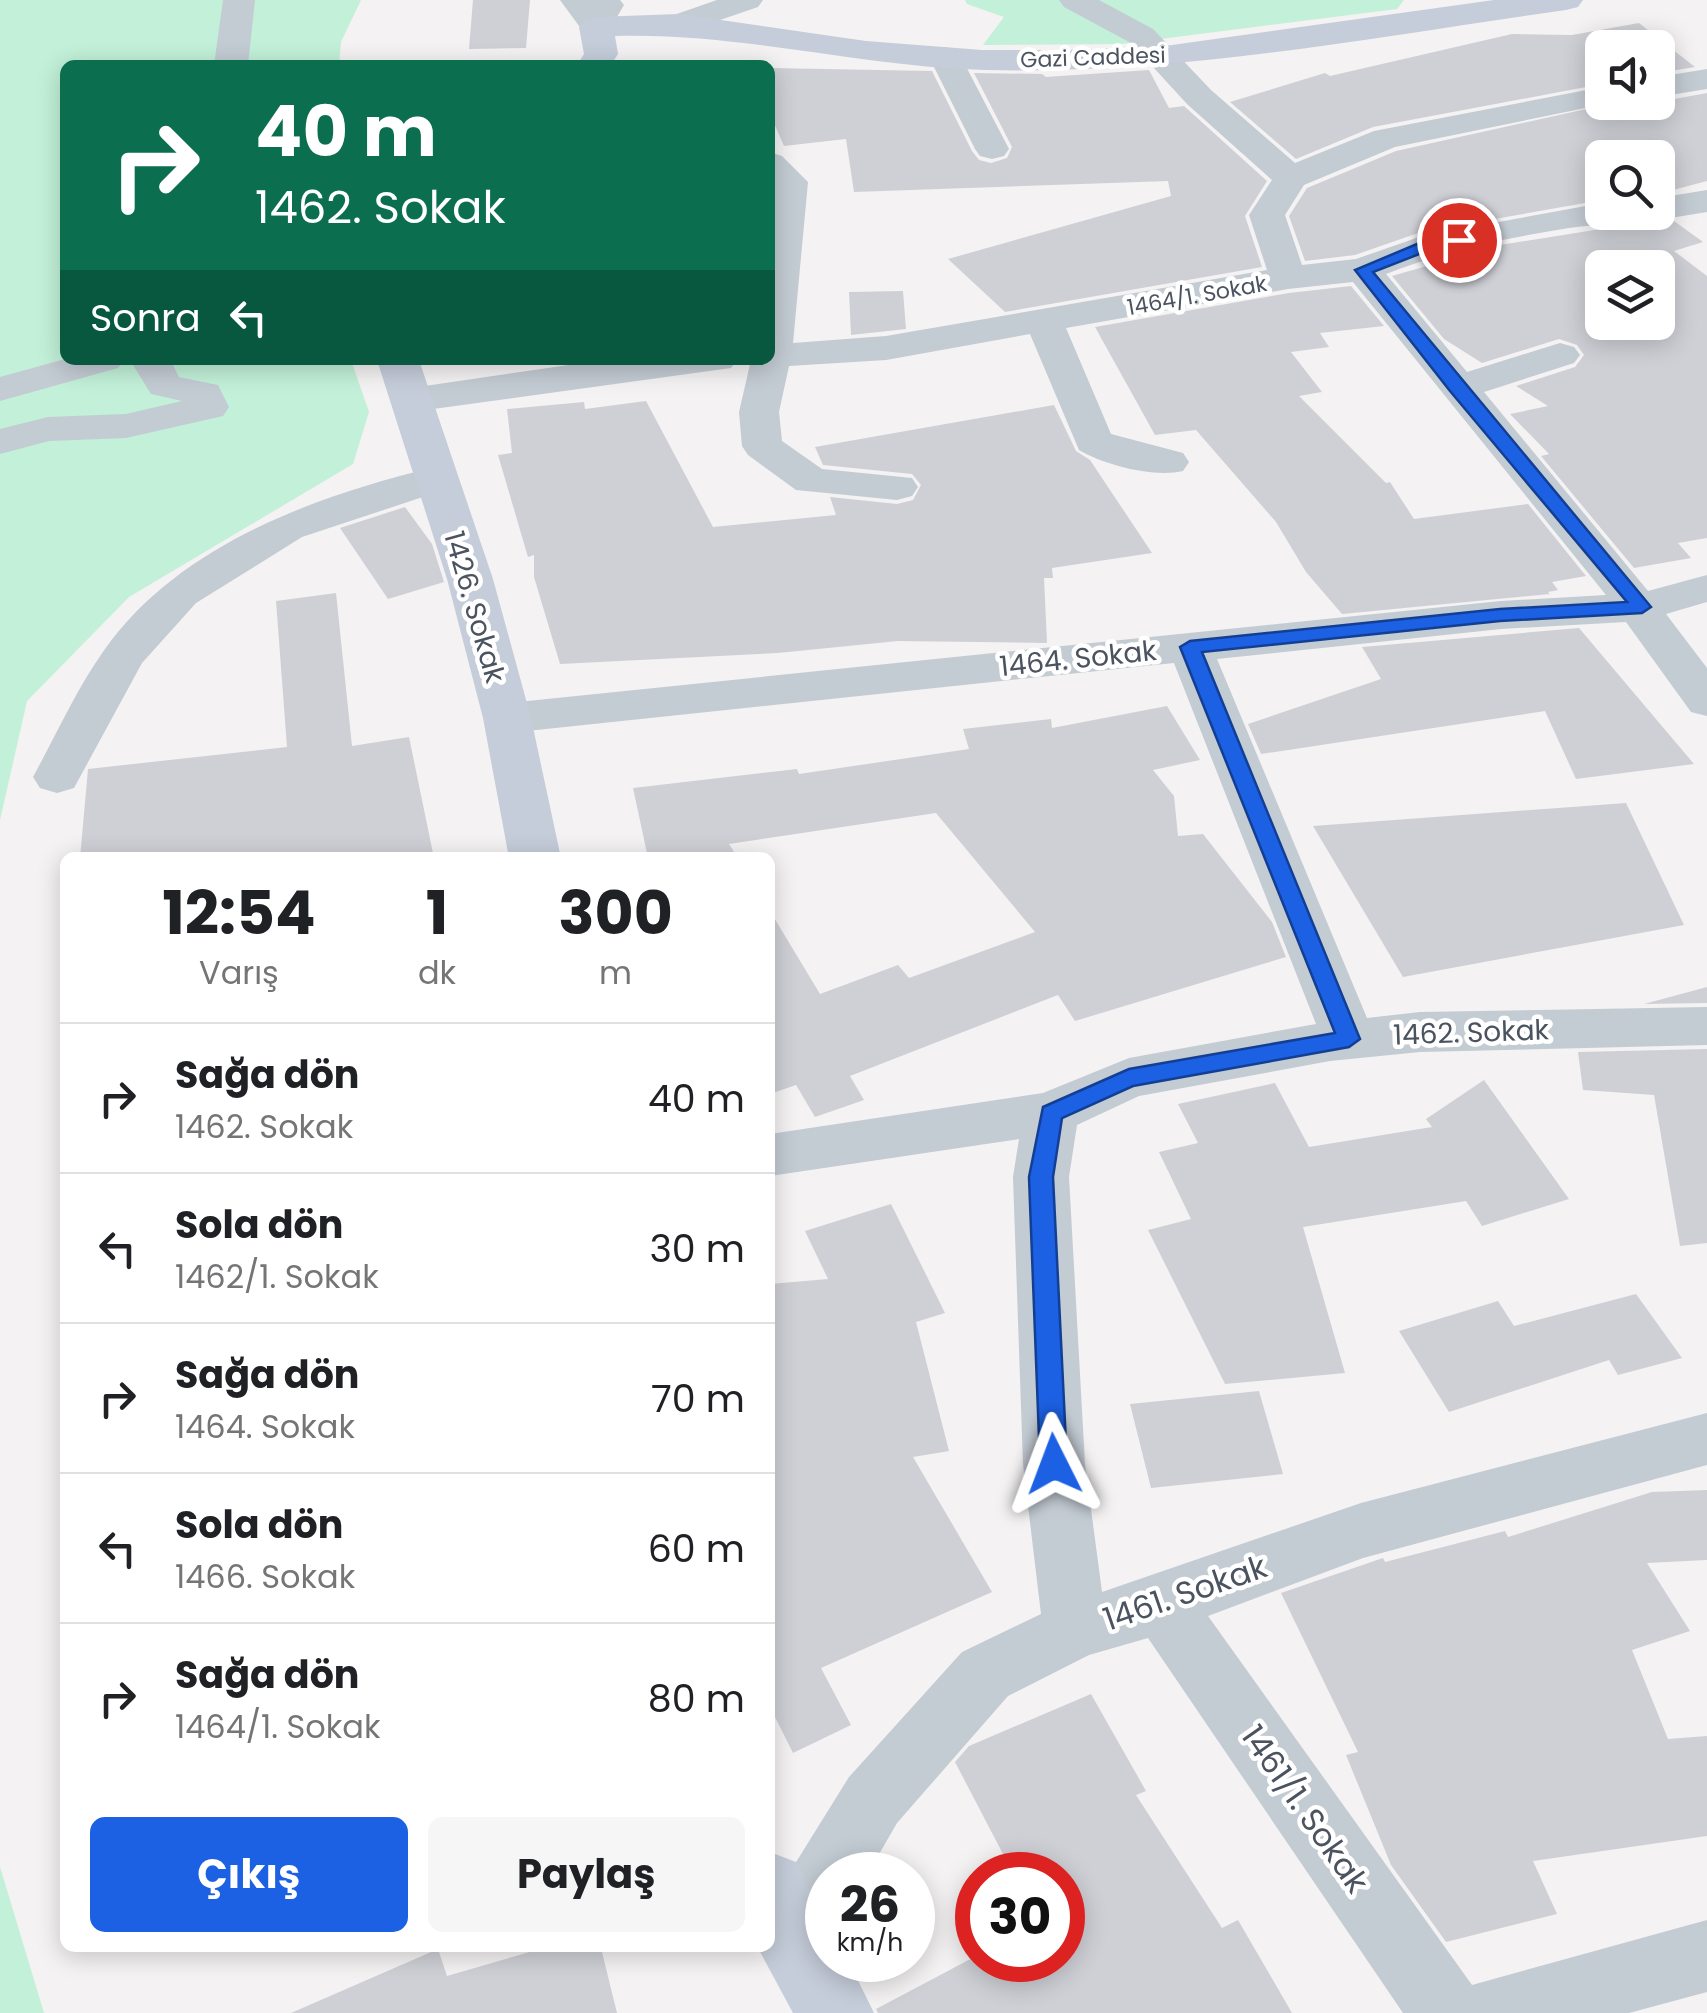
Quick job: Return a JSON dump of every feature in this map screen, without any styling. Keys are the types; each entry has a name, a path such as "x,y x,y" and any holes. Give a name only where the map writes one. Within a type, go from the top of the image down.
{"street":[{"path":"232,60 239,0"},
{"name":"Gazi Caddesi","path":"679,24 747,0"},
{"path":"1075,0 1118,20 1165,56 1200,97 1291,178"},
{"name":"Gazi Caddesi","path":"592,9 802,43 945,57 1066,60 1165,56 1566,0"},
{"path":"592,9 601,54 597,60"},
{"path":"945,57 992,148"},
{"path":"1675,84 1707,79"},
{"path":"1288,278 1267,215 1291,178 1386,138 1585,99"},
{"path":"775,167 790,182 775,319"},
{"path":"1675,206 1707,201"},
{"name":"1464/1. Sokak","path":"775,356 886,348 1288,278 1363,270 1422,247 1585,215"},
{"path":"1363,270 1456,388 1642,607 1707,701"},
{"path":"1044,322 1093,441 1104,448 1168,462"},
{"path":"1456,388 1560,355"},
{"path":"0,389 86,365"},
{"path":"0,442 48,429 126,426 209,407 204,393 165,386 154,365"},
{"path":"405,380 650,365"},
{"path":"769,365 759,412 762,446 811,481 897,487"},
{"name":"1426. Sokak","path":"405,380 470,579 507,718 534,852"},
{"path":"57,778 123,656 180,593 287,528 435,479"},
{"name":"1464. Sokak","path":"507,718 1500,615 1642,607 1707,588"},
{"path":"1190,647 1349,1039"},
{"name":"1462. Sokak","path":"775,1154 1051,1113 1129,1078 1349,1039 1420,1032 1707,1026"},
{"path":"1051,1113 1041,1177 1054,1464 1075,1630"},
{"name":"1461. Sokak","path":"780,1912 872,1800 986,1674 1075,1630 1162,1604 1361,1531 1707,1438"},
{"name":"1461/1. Sokak","path":"1162,1604 1447,2013"},
{"path":"780,1912 836,2013"},
{"path":"1493,2013 1707,1956"}],"green space":[{"path":"0,0 361,0 341,42 339,60 60,60 60,365 353,365 369,412 353,464 129,597 27,701 0,820"},
{"path":"965,0 1404,0 1397,9 1121,44 983,45 1004,17"},
{"path":"0,1867 44,2013 0,2013"}],"building":[{"path":"473,0 530,0 526,48 469,49"},
{"path":"1639,23 1648,30 1600,30"},
{"path":"1585,33 1585,87 1373,127 1296,159 1230,102 1325,73 1330,76 1512,34"},
{"path":"1675,51 1695,67 1675,70"},
{"path":"775,68 932,71 972,151 979,160 991,163 1007,158 1012,147 974,73 1046,77 1149,70 1169,108 1184,106 1267,181 1245,216 1262,267 1005,312 948,259 1171,196 1168,181 854,192 846,139 784,146 775,125"},
{"path":"1707,93 1707,181 1675,189 1675,140 1585,140 1585,203 1421,232 1355,255 1305,261 1289,216 1307,188 1396,151 1585,109 1585,120 1675,120 1675,99"},
{"path":"1675,222 1703,242 1675,251 1585,250 1585,340 1675,340 1675,252 1707,276 1707,538 1678,543 1691,558 1634,568 1541,456 1549,454 1510,414 1548,406 1516,386 1575,367 1584,355 1577,345 1559,339 1482,363 1444,339 1392,276 1500,245 1594,230 1675,230"},
{"path":"1351,286 1384,326 1320,333 1329,347 1291,352 1322,392 1299,396 1386,483 1390,482 1414,519 1528,504 1586,576 1552,582 1558,590 1550,594 1342,614 1306,572 1276,522 1196,430 1155,435 1095,327"},
{"path":"903,291 906,329 851,335 849,292"},
{"path":"646,401 713,527 836,515 830,497 897,504 913,500 921,485 912,474 823,465 815,447 1054,405 1076,451 1090,460 1152,553 1052,568 1053,578 1044,578 1047,643 898,641 778,653 560,664 534,577 534,555 528,557 498,455 512,453 507,409 584,402 585,409"},
{"path":"405,507 432,544 444,582 388,599 340,528"},
{"path":"336,593 352,746 409,737 433,852 81,852 88,769 287,747 276,601"},
{"path":"1579,628 1694,764 1576,779 1545,711 1261,754 1248,724 1381,679 1362,647"},
{"path":"1167,706 1200,760 1153,770 1174,796 1178,836 1203,834 1272,922 1286,957 1075,1021 1058,995 850,1076 864,1100 815,1117 796,1085 775,1092 775,919 820,994 898,965 909,978 1035,932 936,813 729,844 734,852 647,852 633,788 797,769 799,774 969,749 963,729 1051,719 1052,728"},
{"path":"1626,803 1684,925 1403,977 1313,826"},
{"path":"1707,987 1707,1003 1644,1004"},
{"path":"1707,1049 1707,1243 1680,1246 1654,1095 1583,1090 1578,1052"},
{"path":"1484,1080 1569,1199 1482,1226 1466,1201 1303,1227 1345,1373 1225,1384 1148,1230 1191,1219 1159,1152 1198,1143 1178,1104 1275,1083 1309,1147 1432,1127 1426,1119"},
{"path":"891,1204 945,1313 916,1322 949,1451 913,1457 992,1592 821,1668 851,1725 793,1753 775,1717 775,1284 828,1279 805,1231"},
{"path":"1636,1294 1682,1358 1618,1375 1609,1360 1449,1412 1399,1331 1498,1301 1514,1326"},
{"path":"1259,1391 1283,1474 1151,1488 1130,1404"},
{"path":"1707,1490 1707,1560 1647,1563 1690,1631 1632,1650 1668,1739 1707,1736 1707,1836 1533,1861 1557,1914 1446,1942 1391,1865 1346,1755 1358,1752 1281,1593 1383,1558 1385,1562 1505,1531 1508,1537 1652,1492"},
{"path":"1091,1694 1146,1791 1136,1795 1222,1928 1238,1920 1292,2013 878,2013 876,2009 927,1982 935,1982 935,1978 955,1967 955,1982 1085,1982 1085,1852 1002,1852 955,1762 969,1746"},
{"path":"431,1952 439,1952 447,1976 529,1952 602,1952 617,2013 291,2013"}],"route":[{"path":"1054,1464 1041,1177 1051,1113 1129,1078 1349,1039 1190,647 1500,615 1642,607 1456,388 1363,270 1422,247 1459,240"}]}
